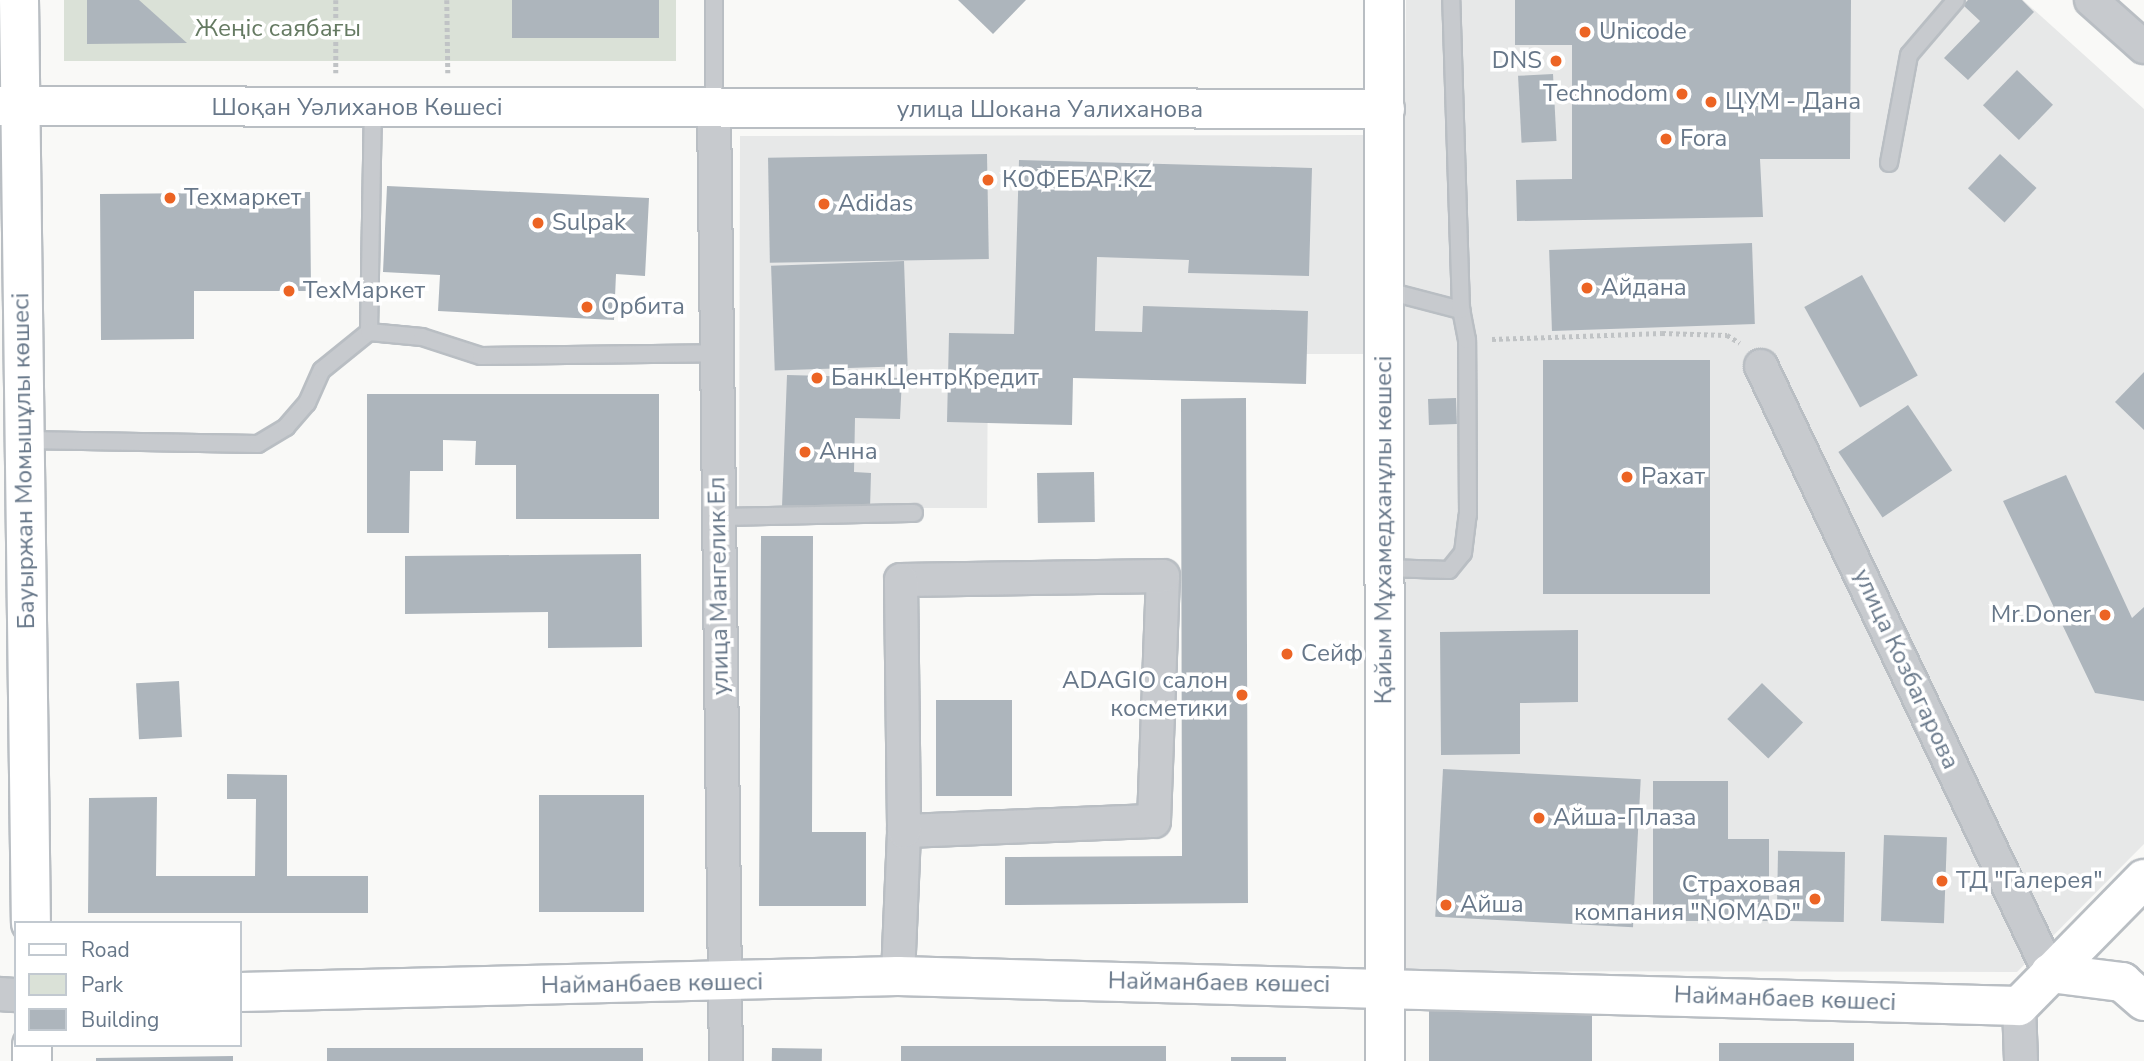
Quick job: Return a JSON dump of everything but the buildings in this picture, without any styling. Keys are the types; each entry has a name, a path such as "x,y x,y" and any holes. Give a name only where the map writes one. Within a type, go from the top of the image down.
{"street":[{"name":"Бауыржан Момышұлы көшесі","path":"19,0 9,107 24,440 31,921"},
{"name":"Қайым Мұхамедханұлы көшесі","path":"1384,0 1385,1061"},
{"path":"2091,0 2144,47"},
{"name":"Шоқан Уәлиханов Көшесі","path":"9,107 715,110"},
{"name":"улица Шокана Уалиханова","path":"715,110 1385,109"},
{"name":"улица Мангелик Ел","path":"715,110 726,1061"},
{"name":"улица Козбагарова","path":"1761,366 2050,973"},
{"path":"898,976 904,831 901,580 1163,576 1154,821 904,831"},
{"path":"2021,1061 2019,1006 2144,879"},
{"path":"2050,973 2122,982 2144,1001"},
{"name":"Найманбаев көшесі","path":"242,992 727,983 898,976 1385,986 2019,1006"}],"lane":[{"path":"714,0 715,110"},
{"path":"1384,568 1449,570 1463,553 1468,515 1467,340 1461,310 1451,0"},
{"path":"1889,163 1909,55 1956,0"},
{"path":"355,108 369,332"},
{"path":"1384,290 1461,310"},
{"path":"24,440 258,444 286,427 307,403 322,370 369,332 422,337 481,356 716,353"},
{"path":"718,517 914,513"}],"path":[{"path":"336,0 355,108"},
{"path":"447,0 449,109"},
{"path":"1467,340 1727,335 1761,366"}],"shaded area":[{"path":"1406,0 2023,0 2144,109 2144,844 2017,972 1396,971"},
{"path":"1363,135 1363,354 988,354 987,508 739,508 740,136"}],"green space":[{"name":"Жеңіс саябағы","path":"64,0 676,0 676,61 64,61"}],"place":[{"name":"Unicode","path":"1585,32"},
{"name":"DNS","path":"1556,61"},
{"name":"Technodom","path":"1682,94"},
{"name":"ЦУМ - Дана","path":"1711,102"},
{"name":"Fora","path":"1666,139"},
{"name":"КОФЕБАР.KZ","path":"988,180"},
{"name":"Техмаркет","path":"170,198"},
{"name":"Adidas","path":"824,204"},
{"name":"Sulpak","path":"538,223"},
{"name":"Айдана","path":"1587,288"},
{"name":"ТехМаркет","path":"289,291"},
{"name":"Орбита","path":"587,307"},
{"name":"БанкЦентрКредит","path":"817,378"},
{"name":"Анна","path":"805,452"},
{"name":"Рахат","path":"1627,477"},
{"name":"Mr.Doner","path":"2105,615"},
{"name":"Сейф","path":"1287,654"},
{"name":"ADAGIO салон косметики","path":"1242,695"},
{"name":"Айша-Плаза","path":"1539,818"},
{"name":"ТД \"Галерея\"","path":"1942,881"},
{"name":"Страховая компания \"NOMAD\"","path":"1815,899"},
{"name":"Айша","path":"1446,905"}]}
